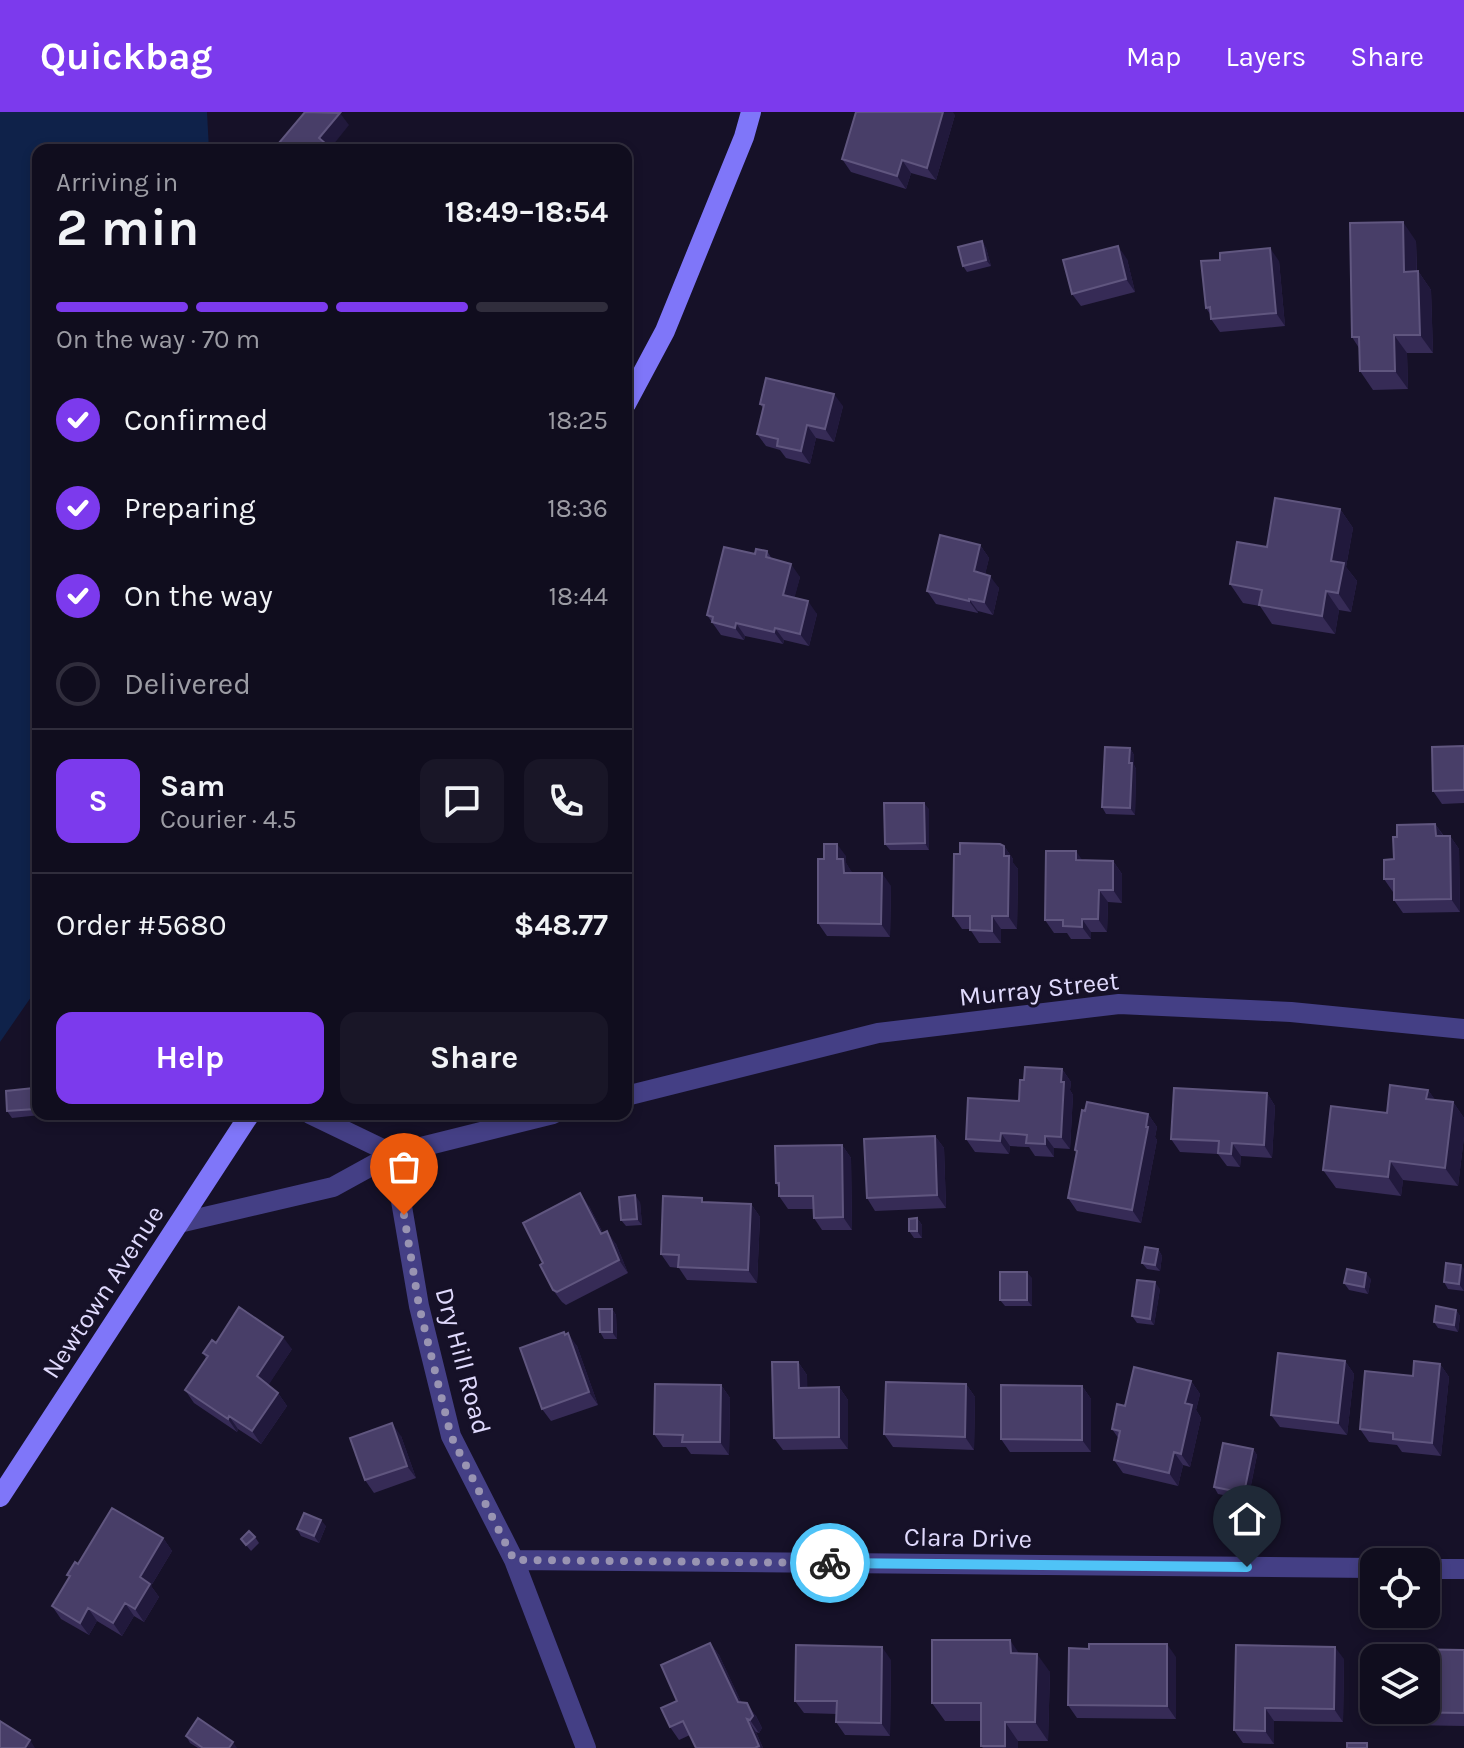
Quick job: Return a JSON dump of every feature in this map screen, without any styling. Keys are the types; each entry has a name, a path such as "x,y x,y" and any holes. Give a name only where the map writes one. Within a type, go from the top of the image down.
{"main road":[{"path":"632,393 665,331 744,137 751,112"},
{"name":"Newtown Avenue","path":"0,1497 246,1120"}],"street":[{"name":"Murray Street","path":"632,1094 878,1033 1119,1004 1291,1012 1464,1029"},
{"path":"322,1120 393,1154"},
{"path":"179,1223 333,1187 393,1154 529,1120"},
{"name":"Dry Hill Road","path":"393,1154 419,1306 451,1436 514,1560 586,1748"},
{"name":"Clara Drive","path":"514,1560 1360,1568"},
{"path":"1440,1569 1464,1569"}],"water":[{"path":"0,112 207,112 209,144 32,144 32,996 0,1042"}],"building":[{"path":"305,112 340,113 319,138 326,144 278,144"},
{"path":"856,112 943,112 927,168 902,160 897,176 842,159"},
{"path":"1403,222 1404,272 1418,271 1420,335 1394,335 1395,371 1360,371 1359,337 1352,337 1350,223"},
{"path":"982,241 986,260 963,266 958,247"},
{"path":"1118,246 1126,279 1072,294 1063,260"},
{"path":"1270,248 1276,313 1211,319 1210,307 1206,308 1201,261 1220,260 1220,253"},
{"path":"766,378 834,394 825,429 807,425 801,451 777,446 778,439 757,434"},
{"path":"1275,498 1340,509 1331,561 1344,563 1338,593 1326,591 1322,616 1259,605 1262,590 1230,584 1237,542 1267,547"},
{"path":"940,535 980,545 974,571 990,576 984,602 927,591"},
{"path":"724,547 755,554 756,549 767,551 766,557 791,564 783,595 808,601 800,634 775,628 774,632 736,623 735,628 712,622 713,617 707,615"},
{"path":"1464,746 1464,790 1433,791 1432,747"},
{"path":"1105,747 1130,748 1130,808 1102,807"},
{"path":"884,803 924,803 925,843 885,844"},
{"path":"1435,824 1436,836 1450,836 1451,899 1394,900 1394,879 1384,879 1384,860 1394,859 1393,837 1397,837 1397,825"},
{"path":"960,843 1000,844 1004,846 1004,856 1009,856 1008,916 992,916 992,931 970,930 970,916 953,916 954,854 960,854"},
{"path":"824,844 837,844 837,859 843,859 844,873 882,873 881,924 818,923 818,859 824,859"},
{"path":"1046,851 1076,851 1076,860 1113,861 1113,890 1099,890 1098,919 1082,919 1082,927 1063,926 1063,920 1045,920"},
{"path":"1025,1067 1062,1069 1061,1137 1045,1136 1045,1144 1026,1143 1027,1135 1017,1134 1001,1133 1000,1141 966,1139 968,1098 1019,1101 1020,1080 1024,1080"},
{"path":"1390,1085 1428,1090 1426,1099 1453,1102 1445,1168 1390,1161 1388,1177 1323,1170 1331,1106 1387,1113"},
{"path":"32,1088 32,1109 7,1111 6,1091"},
{"path":"1174,1088 1267,1093 1264,1145 1232,1143 1231,1154 1218,1153 1219,1141 1171,1139"},
{"path":"1087,1102 1148,1114 1132,1210 1068,1198 1082,1110 1085,1111"},
{"path":"935,1136 937,1195 867,1198 864,1139"},
{"path":"842,1145 843,1217 814,1218 813,1196 779,1196 775,1146"},
{"path":"580,1193 601,1234 607,1231 619,1260 557,1292 540,1265 543,1263 523,1223"},
{"path":"635,1195 637,1219 621,1220 619,1197"},
{"path":"663,1196 702,1198 702,1202 751,1204 748,1270 678,1267 679,1255 661,1254"},
{"path":"917,1218 917,1231 909,1231 909,1219"},
{"path":"1145,1247 1158,1249 1155,1265 1142,1263"},
{"path":"1446,1263 1461,1265 1459,1284 1444,1282"},
{"path":"1347,1269 1366,1273 1364,1287 1344,1283"},
{"path":"1000,1272 1027,1272 1027,1300 1000,1300"},
{"path":"1137,1280 1155,1282 1150,1319 1132,1316"},
{"path":"1436,1306 1456,1310 1454,1325 1434,1322"},
{"path":"239,1307 283,1337 257,1376 278,1393 252,1431 185,1390 208,1356 203,1353 212,1340 216,1343"},
{"path":"599,1309 612,1309 612,1332 600,1332"},
{"path":"564,1332 565,1335 568,1333 589,1392 542,1409 520,1348"},
{"path":"1278,1353 1345,1361 1338,1423 1271,1415"},
{"path":"1414,1361 1440,1364 1432,1443 1393,1439 1393,1433 1360,1429 1365,1371 1413,1376"},
{"path":"772,1362 798,1362 799,1388 839,1387 839,1437 774,1438"},
{"path":"1134,1367 1191,1381 1185,1403 1192,1405 1181,1454 1174,1452 1169,1473 1114,1460 1120,1431 1112,1429 1117,1404 1125,1406"},
{"path":"886,1382 966,1384 965,1437 884,1434"},
{"path":"655,1384 721,1385 720,1442 682,1442 683,1435 654,1434"},
{"path":"1001,1385 1082,1386 1082,1440 1001,1439"},
{"path":"392,1423 407,1466 365,1480 350,1438"},
{"path":"1223,1443 1253,1449 1244,1493 1214,1487"},
{"path":"112,1508 163,1538 140,1577 150,1584 135,1609 125,1603 113,1623 88,1608 80,1623 52,1606 70,1576 67,1575 75,1562 78,1564"},
{"path":"304,1513 321,1520 314,1536 297,1529"},
{"path":"249,1531 255,1537 246,1545 241,1539"},
{"path":"932,1640 1010,1640 1011,1653 1037,1654 1035,1722 1005,1722 1005,1746 981,1746 981,1703 932,1703"},
{"path":"710,1643 738,1702 747,1703 753,1716 747,1719 759,1746 755,1748 696,1748 683,1721 670,1727 661,1708 677,1701 661,1665"},
{"path":"1089,1644 1167,1644 1167,1706 1068,1705 1069,1648 1089,1649"},
{"path":"796,1645 882,1647 881,1723 836,1722 837,1701 795,1701"},
{"path":"1236,1645 1335,1647 1334,1709 1265,1708 1265,1731 1234,1730"},
{"path":"1440,1650 1464,1650 1464,1713 1440,1713"},
{"path":"198,1718 233,1742 229,1748 203,1748 186,1736"},
{"path":"0,1721 30,1740 25,1748 0,1748"},
{"path":"1347,1743 1367,1743 1367,1748 1347,1748"}],"way so far":[{"path":"404,1215 419,1306 451,1436 514,1560 830,1563"}],"route":[{"path":"830,1563 1247,1567"}]}
